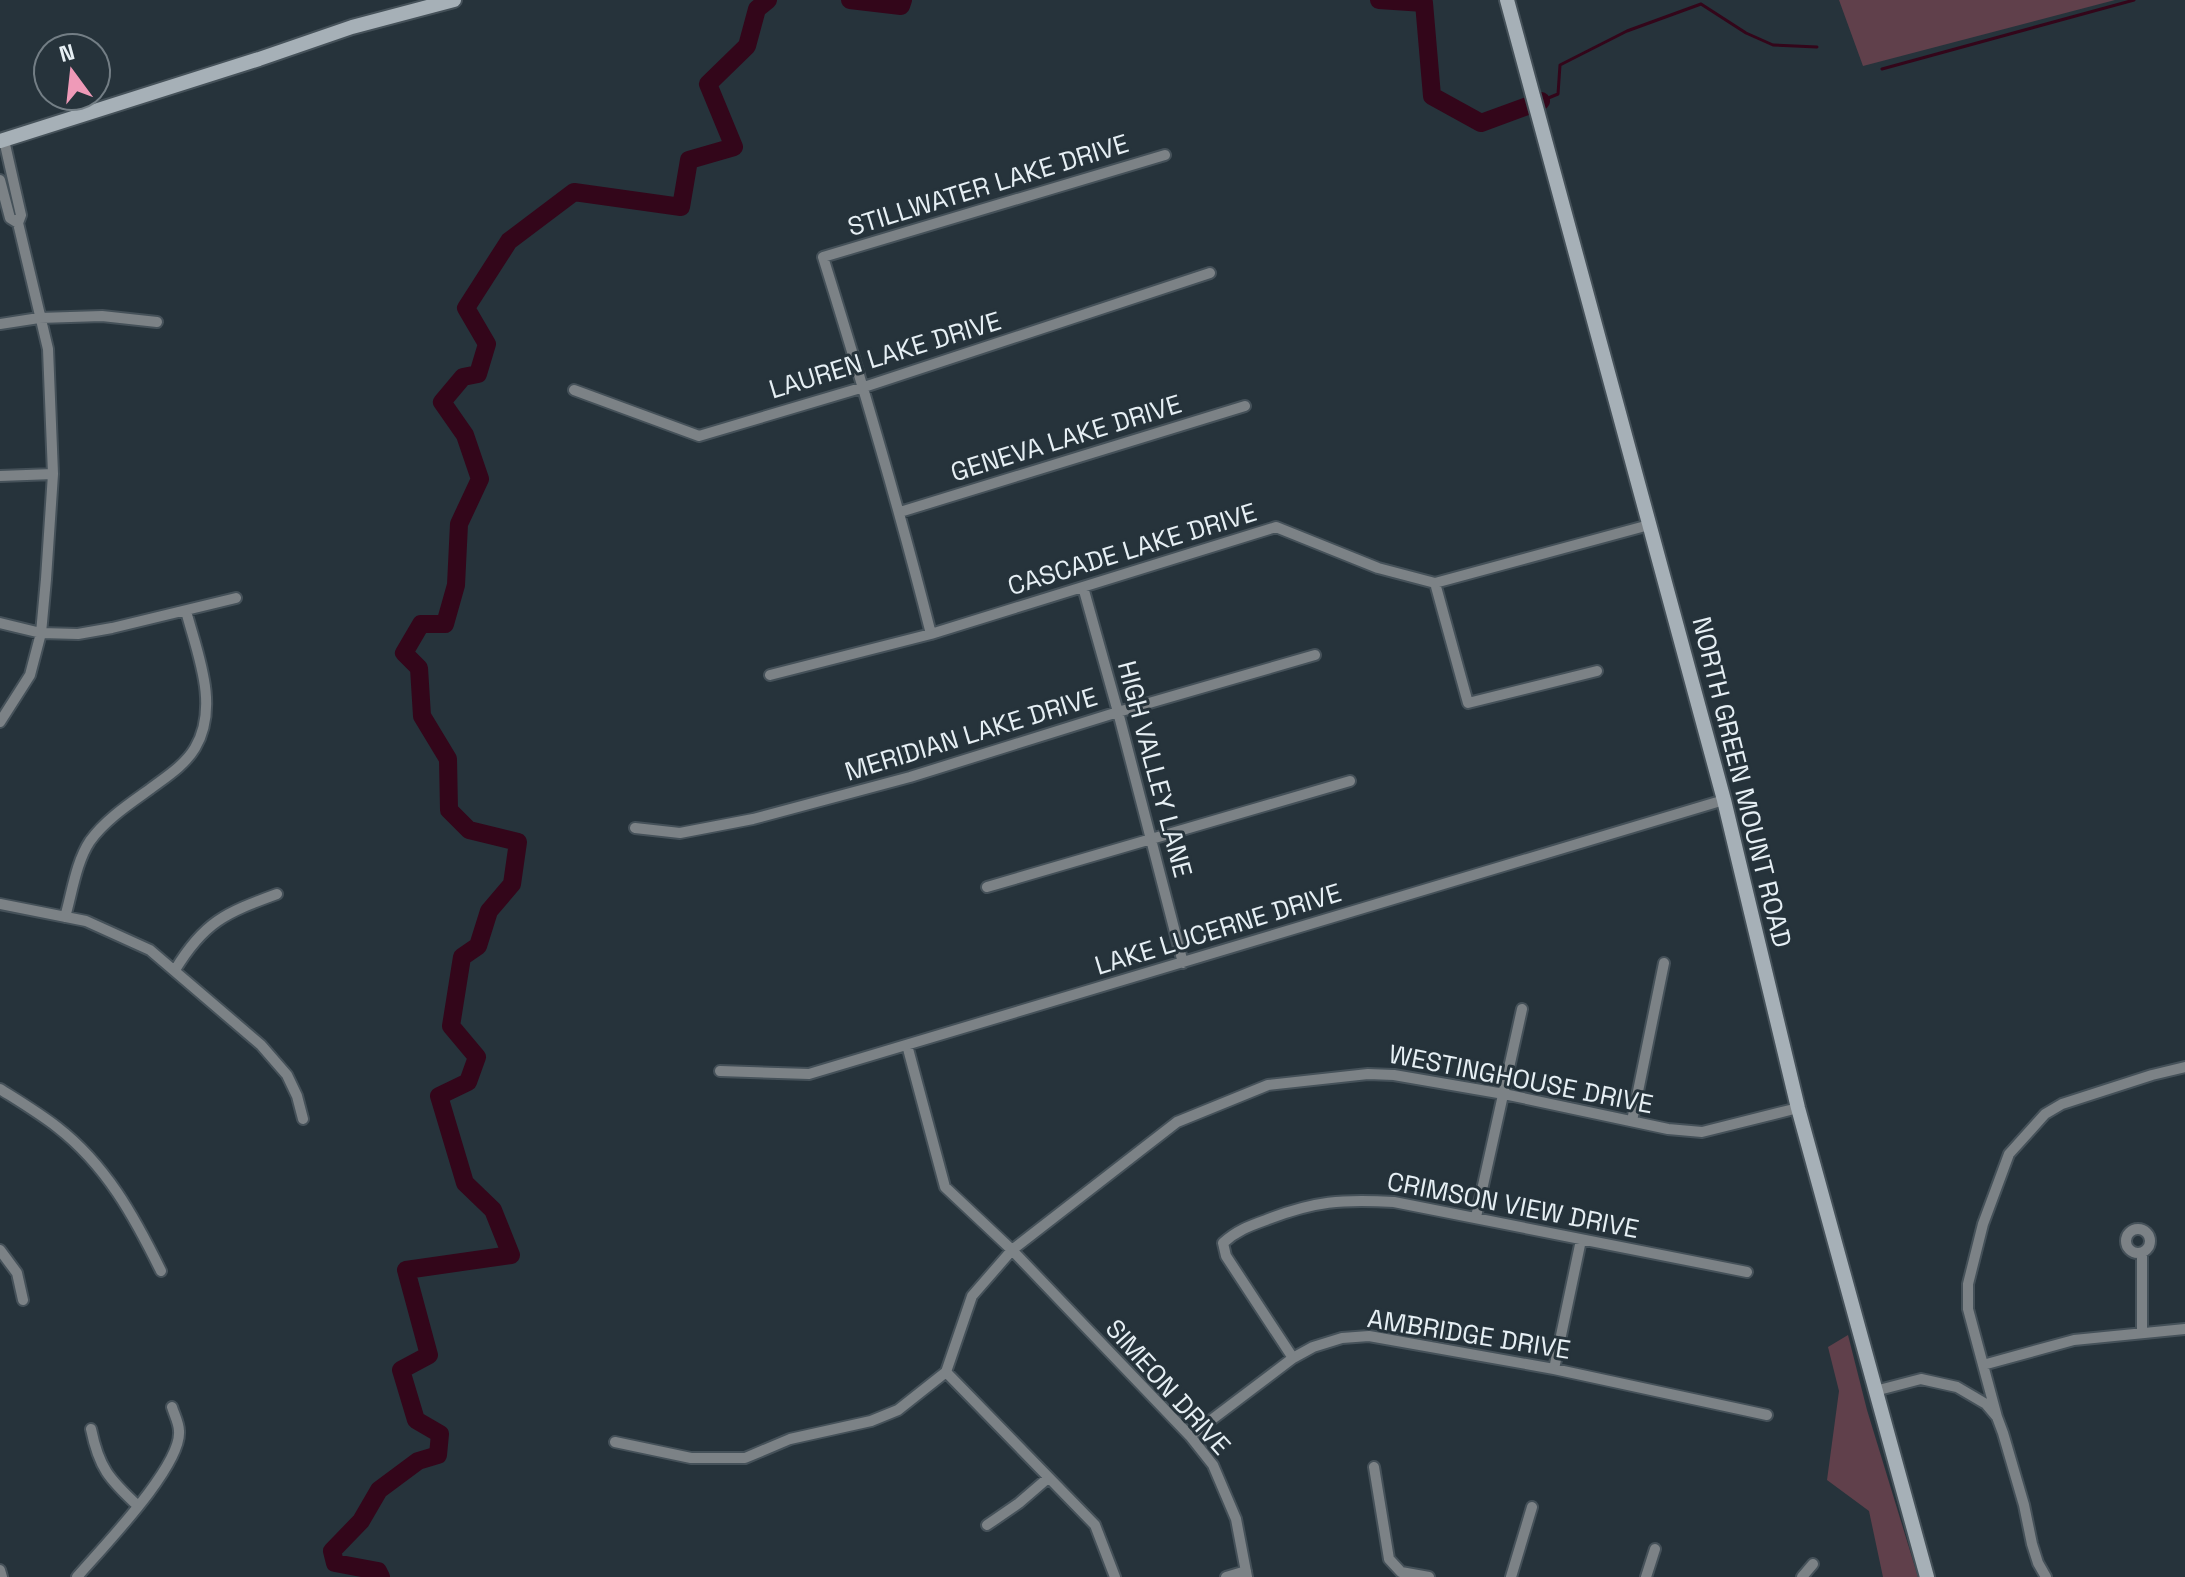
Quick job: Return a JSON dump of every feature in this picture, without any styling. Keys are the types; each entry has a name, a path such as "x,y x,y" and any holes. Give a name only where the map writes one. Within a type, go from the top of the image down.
{"street":[{"path":"0,722 30,675 41,633 53,474 48,349 18,223 21,215 2,140 352,27 454,0"},
{"name":"NORTH GREEN MOUNT ROAD","path":"1507,0 1724,800 1798,1108 1927,1577"},
{"name":"STILLWATER LAKE DRIVE","path":"864,387 823,257 1165,155"},
{"path":"0,180 10,218 18,223"},
{"name":"LAUREN LAKE DRIVE","path":"574,390 699,436 864,387 1210,273"},
{"path":"0,324 39,318 102,316 157,322"},
{"path":"864,387 931,634"},
{"name":"GENEVA LAKE DRIVE","path":"900,512 1245,406"},
{"path":"0,476 53,474"},
{"name":"CASCADE LAKE DRIVE","path":"770,675 931,634 1276,527 1378,568 1435,583 1649,525"},
{"path":"1435,583 1468,703 1597,671"},
{"name":"HIGH VALLEY LANE","path":"1083,587 1183,963"},
{"path":"0,623 41,633 78,634 236,598"},
{"path":"65,917 88,844 127,805 172,773 195,749 203,729 207,709 203,673 186,611"},
{"name":"MERIDIAN LAKE DRIVE","path":"635,828 680,833 753,819 910,777 1315,655"},
{"path":"987,887 1350,781"},
{"name":"LAKE LUCERNE DRIVE","path":"720,1071 809,1074 1724,800"},
{"path":"175,970 189,946 214,922 277,894"},
{"path":"0,904 86,921 150,950 261,1045 287,1075 303,1119"},
{"path":"1632,1121 1664,963"},
{"path":"1476,1217 1522,1009"},
{"name":"SIMEON DRIVE","path":"907,1045 945,1187 1012,1250 1190,1436 1213,1465 1236,1519 1246,1574"},
{"path":"2046,1577 2032,1544 2024,1505 1968,1309 1968,1284 1983,1224 2009,1154 2045,1114 2062,1104 2185,1067"},
{"name":"WESTINGHOUSE DRIVE","path":"946,1372 972,1296 1012,1250 1177,1122 1268,1085 1368,1074 1394,1075 1504,1094 1668,1129 1702,1132 1798,1108"},
{"path":"0,1089 57,1127 95,1162 132,1213 161,1271"},
{"name":"CRIMSON VIEW DRIVE","path":"1293,1358 1226,1256 1223,1243 1235,1232 1291,1210 1326,1202 1394,1202 1747,1272"},
{"path":"1554,1369 1581,1240"},
{"path":"0,1250 17,1273 23,1300"},
{"path":"2142,1253 2142,1333"},
{"path":"1983,1365 2074,1340 2185,1329"},
{"name":"AMBRIDGE DRIVE","path":"1190,1436 1293,1358 1323,1342 1369,1336 1554,1369 1767,1415"},
{"path":"615,1442 691,1458 745,1458 790,1439 871,1421 898,1410 946,1372 1095,1525 1115,1577"},
{"path":"1875,1391 1921,1379 1942,1382 1986,1404 1997,1417"},
{"path":"77,1577 157,1482 176,1448 180,1431 172,1407"},
{"path":"91,1429 96,1454 106,1472 138,1506"},
{"path":"1374,1467 1389,1559 1401,1572 1429,1577"},
{"path":"987,1525 1048,1478"},
{"path":"1511,1577 1532,1507"},
{"path":"1646,1577 1655,1549"},
{"path":"1802,1577 1813,1564"},
{"path":"0,1570 2,1577"},
{"path":"1226,1577 1246,1574"}],"shaded area":[{"path":"1839,0 2115,0 1863,66"},
{"path":"1848,1335 1867,1410 1918,1577 1883,1577 1869,1511 1827,1480 1839,1391 1828,1347"}],"waterway":[{"path":"381,1577 378,1571 335,1563 332,1551 361,1521 379,1490 418,1461 438,1455 440,1434 416,1420 401,1370 429,1355 406,1270 511,1255 493,1210 465,1183 439,1096 468,1082 477,1057 451,1026 462,957 478,946 489,911 512,884 518,842 469,830 449,810 448,759 422,716 419,668 404,653 421,624 445,624 456,585 459,524 480,479 465,435 442,402 463,377 478,374 487,344 466,308 509,241 574,192 681,207 689,160 734,147 708,84 747,46 757,9 768,0"},
{"path":"850,0 901,6 903,0"},
{"path":"1379,0 1424,3 1432,96 1481,123 1541,101"},
{"path":"1882,69 2134,0"},
{"path":"1701,4 1746,33 1773,45 1817,47"},
{"path":"1541,101 1558,94 1560,65 1627,31 1701,4"}]}
